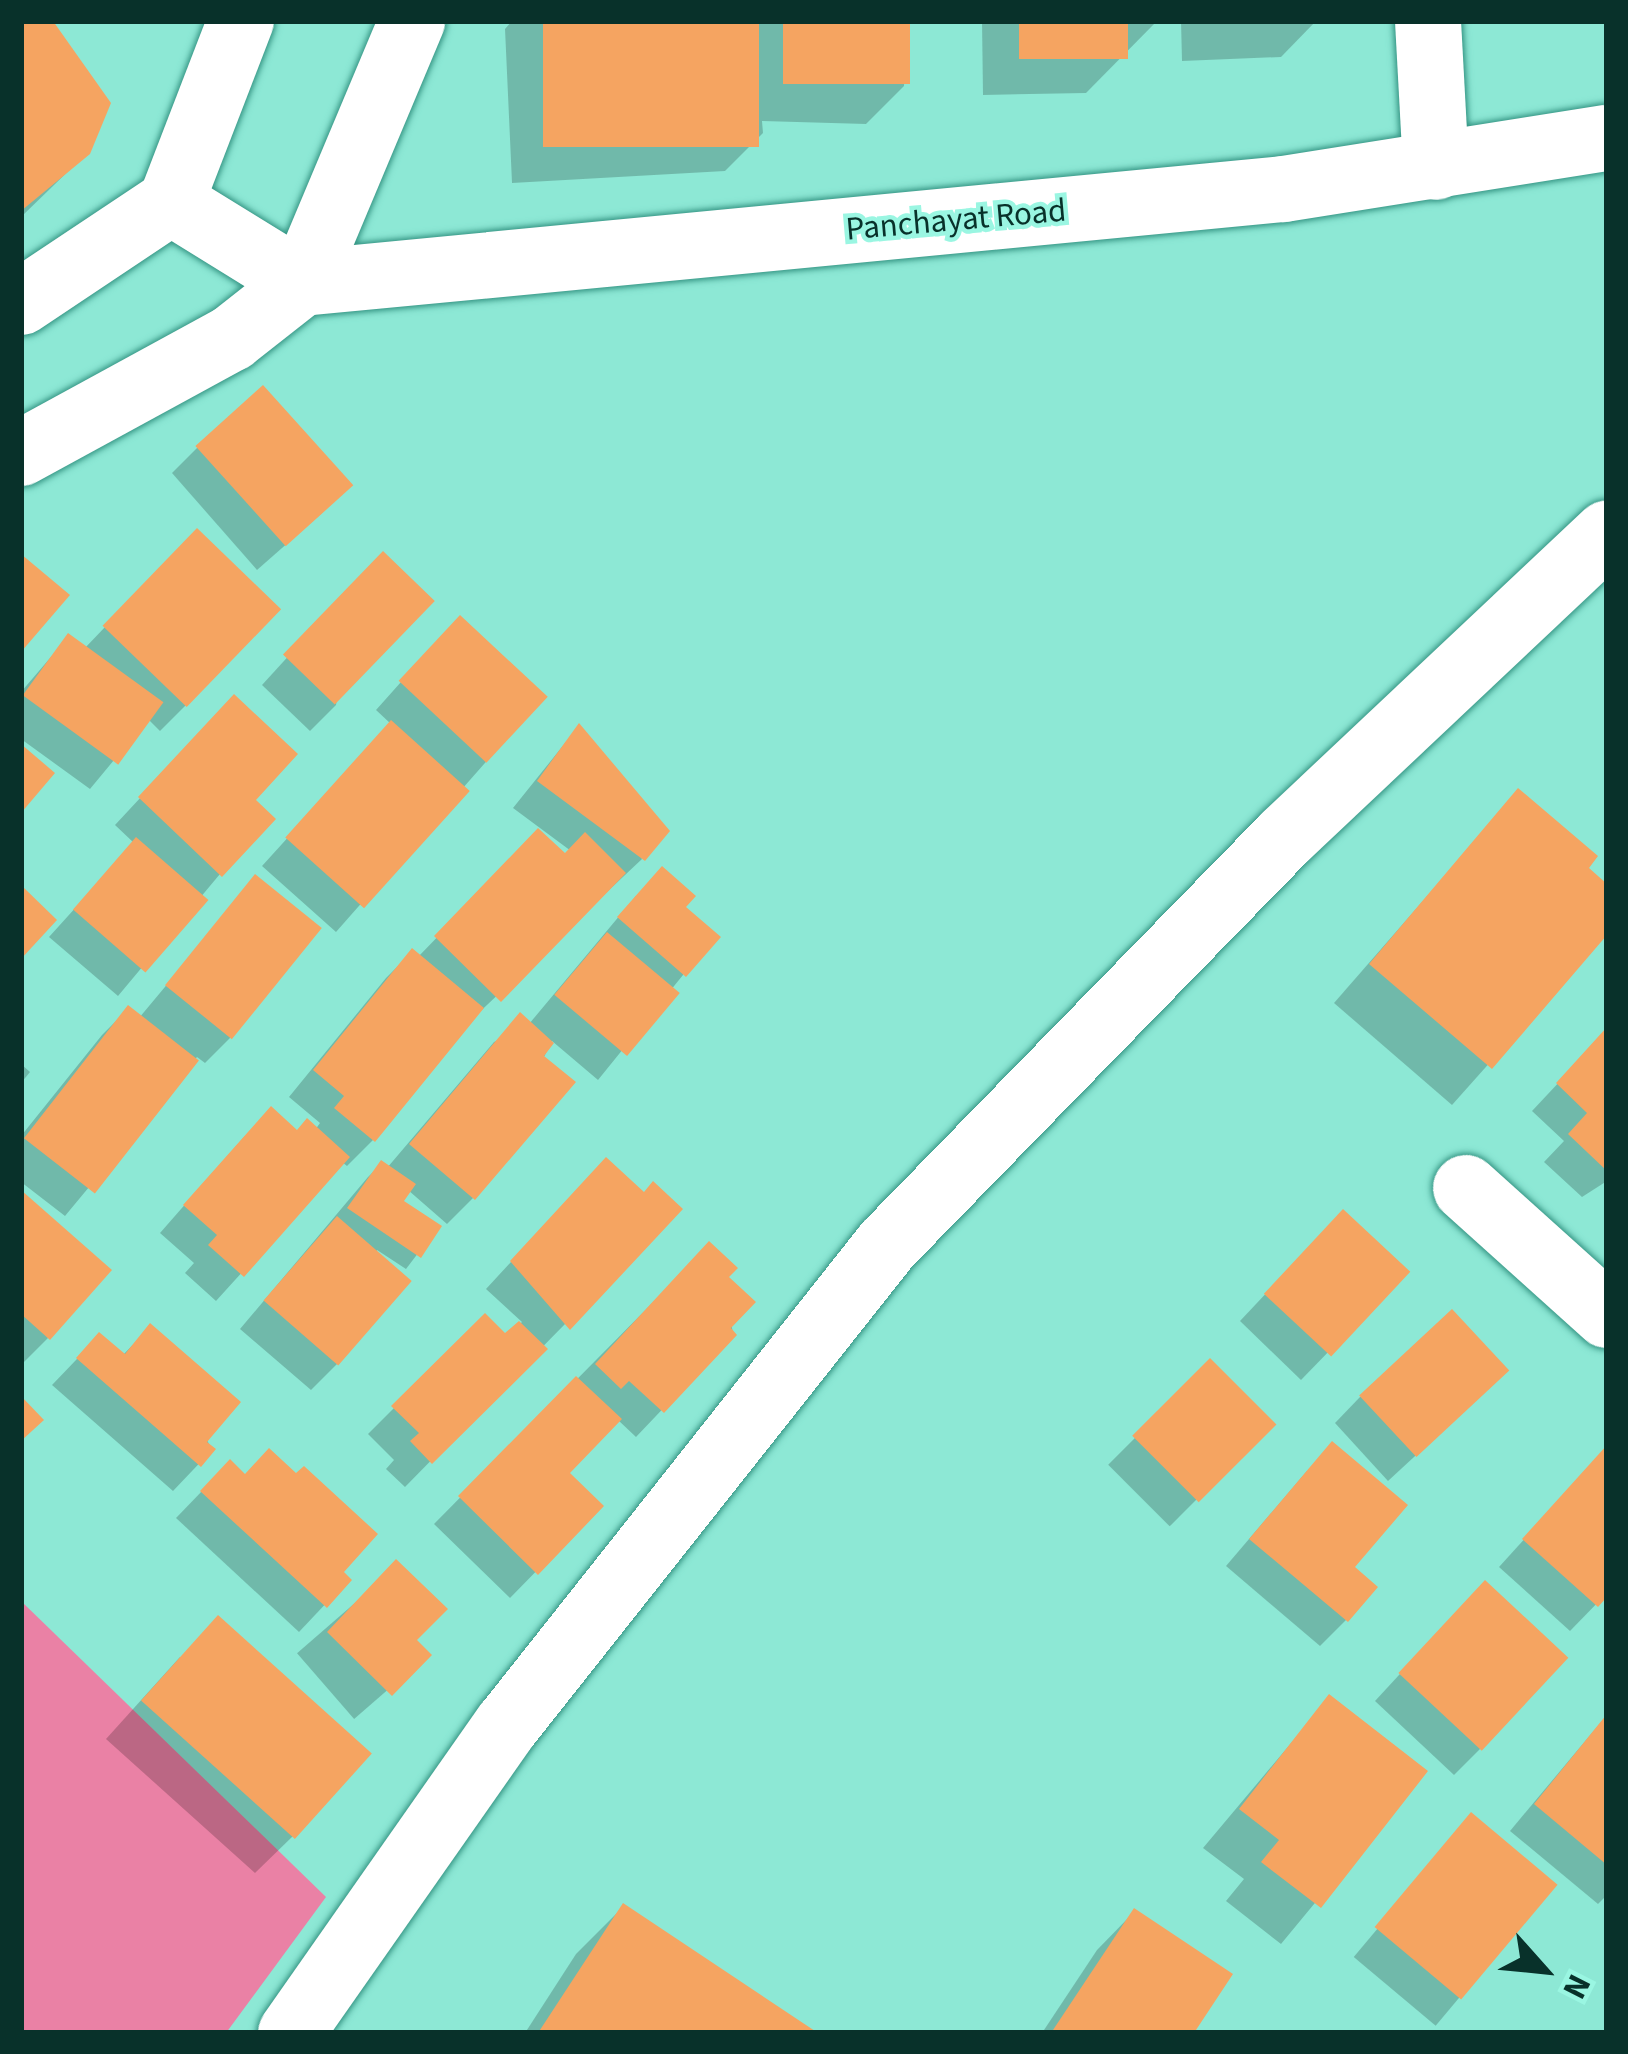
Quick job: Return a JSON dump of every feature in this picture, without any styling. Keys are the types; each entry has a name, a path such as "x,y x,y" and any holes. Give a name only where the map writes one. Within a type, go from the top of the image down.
{"street":[{"path":"21,302 171,202 241,21"},
{"path":"21,452 232,338 302,283 412,21"},
{"path":"1428,21 1436,167"},
{"name":"Panchayat Road","path":"302,283 1260,191 1607,138"},
{"path":"171,202 302,283"},
{"path":"291,2033 507,1725 887,1245 1286,836 1606,538"},
{"path":"1466,1188 1607,1315"}],"shaded area":[{"path":"21,1601 326,1897 226,2033 21,2033"}],"building":[{"path":"21,21 53,21 111,103 90,154 21,211"},
{"path":"543,21 759,21 759,147 543,147"},
{"path":"783,21 910,21 910,84 783,84"},
{"path":"1019,21 1128,21 1128,59 1019,59"},
{"path":"263,385 353,485 286,546 195,446"},
{"path":"197,528 281,609 187,707 103,626"},
{"path":"383,551 435,601 335,705 283,655"},
{"path":"21,554 70,595 21,652"},
{"path":"460,615 548,697 486,763 399,681"},
{"path":"68,633 163,702 118,765 23,695"},
{"path":"234,694 298,754 256,800 276,819 222,877 138,797"},
{"path":"391,720 470,791 364,908 285,837"},
{"path":"579,723 670,831 645,861 537,781"},
{"path":"21,744 55,773 21,813"},
{"path":"1518,788 1598,856 1589,868 1607,884 1607,935 1492,1069 1369,964"},
{"path":"538,828 565,853 585,832 626,873 501,1002 434,936"},
{"path":"136,837 208,900 145,972 73,909"},
{"path":"662,866 696,896 686,907 721,937 686,977 617,917"},
{"path":"255,874 322,928 232,1039 165,985"},
{"path":"21,885 57,920 21,959"},
{"path":"607,932 680,993 627,1056 554,995"},
{"path":"412,948 484,1008 375,1142 334,1108 344,1096 313,1070"},
{"path":"128,1005 199,1060 95,1194 24,1138"},
{"path":"520,1012 554,1043 544,1056 576,1082 475,1200 409,1144"},
{"path":"1607,1027 1607,1171 1568,1134 1587,1113 1556,1083"},
{"path":"271,1106 297,1130 307,1118 350,1157 244,1277 208,1245 217,1235 183,1205"},
{"path":"606,1157 644,1192 653,1181 683,1209 570,1330 510,1261"},
{"path":"381,1160 416,1184 404,1201 442,1226 421,1258 347,1208"},
{"path":"21,1190 112,1270 50,1340 21,1314"},
{"path":"1343,1209 1410,1272 1331,1357 1264,1294"},
{"path":"337,1216 412,1281 338,1365 264,1301"},
{"path":"709,1241 738,1268 729,1277 756,1302 731,1328 737,1335 664,1413 629,1381 621,1389 595,1364"},
{"path":"1452,1309 1509,1370 1416,1457 1359,1396"},
{"path":"485,1313 505,1333 519,1321 548,1349 432,1464 410,1441 419,1433 391,1406"},
{"path":"150,1323 241,1402 207,1442 216,1449 201,1467 76,1358 99,1332 125,1354"},
{"path":"1210,1358 1276,1424 1199,1502 1132,1436"},
{"path":"576,1376 622,1419 570,1473 604,1506 538,1575 458,1496"},
{"path":"21,1396 44,1420 21,1441"},
{"path":"1332,1441 1408,1505 1355,1567 1378,1587 1348,1622 1249,1539"},
{"path":"1607,1445 1607,1597 1598,1607 1522,1539"},
{"path":"269,1448 296,1473 304,1466 378,1534 344,1572 352,1580 327,1608 200,1491 230,1459 245,1474"},
{"path":"396,1559 448,1609 417,1640 432,1655 392,1696 327,1632"},
{"path":"1485,1580 1568,1658 1482,1751 1398,1673"},
{"path":"218,1615 372,1754 295,1839 141,1700"},
{"path":"1329,1694 1428,1771 1321,1908 1261,1862 1279,1840 1239,1809"},
{"path":"1607,1714 1607,1865 1534,1804"},
{"path":"1471,1812 1558,1885 1461,2000 1375,1927"},
{"path":"623,1903 818,2033 538,2033"},
{"path":"1134,1908 1233,1974 1194,2033 1051,2033"}]}
